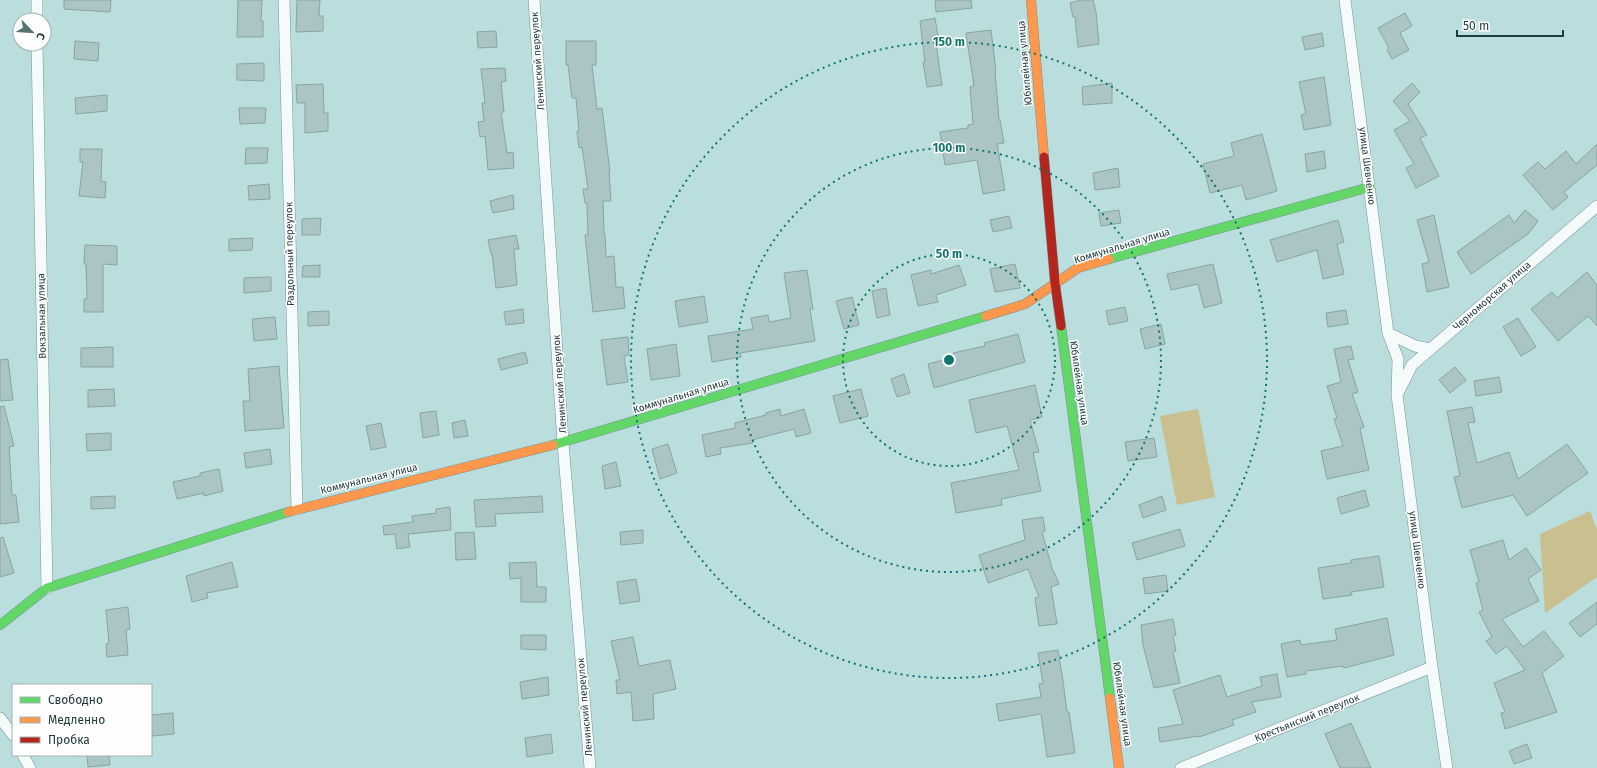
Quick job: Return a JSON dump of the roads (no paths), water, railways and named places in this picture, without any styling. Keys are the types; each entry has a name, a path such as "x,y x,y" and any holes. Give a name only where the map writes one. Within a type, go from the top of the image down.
{"street":[{"path":"37,0 37,12"},
{"name":"Раздольный переулок","path":"284,0 297,509"},
{"name":"Ленинский переулок","path":"534,0 563,443 590,768"},
{"name":"Юбилейная улица","path":"1030,0 1055,283 1119,768"},
{"name":"улица Шевченко","path":"1345,0 1388,333 1398,359 1397,395 1432,667 1447,768"},
{"name":"Вокзальная улица","path":"37,52 47,588"},
{"name":"Коммунальная улица","path":"0,625 47,588 297,509 563,443 1025,304 1078,268 1370,187"},
{"name":"Черноморская улица","path":"1397,395 1412,365 1597,206"},
{"path":"1388,333 1415,346 1430,349"},
{"name":"Крестьянский переулок","path":"1181,768 1432,667"},
{"path":"0,718 12,734"},
{"path":"24,756 30,768"}]}
